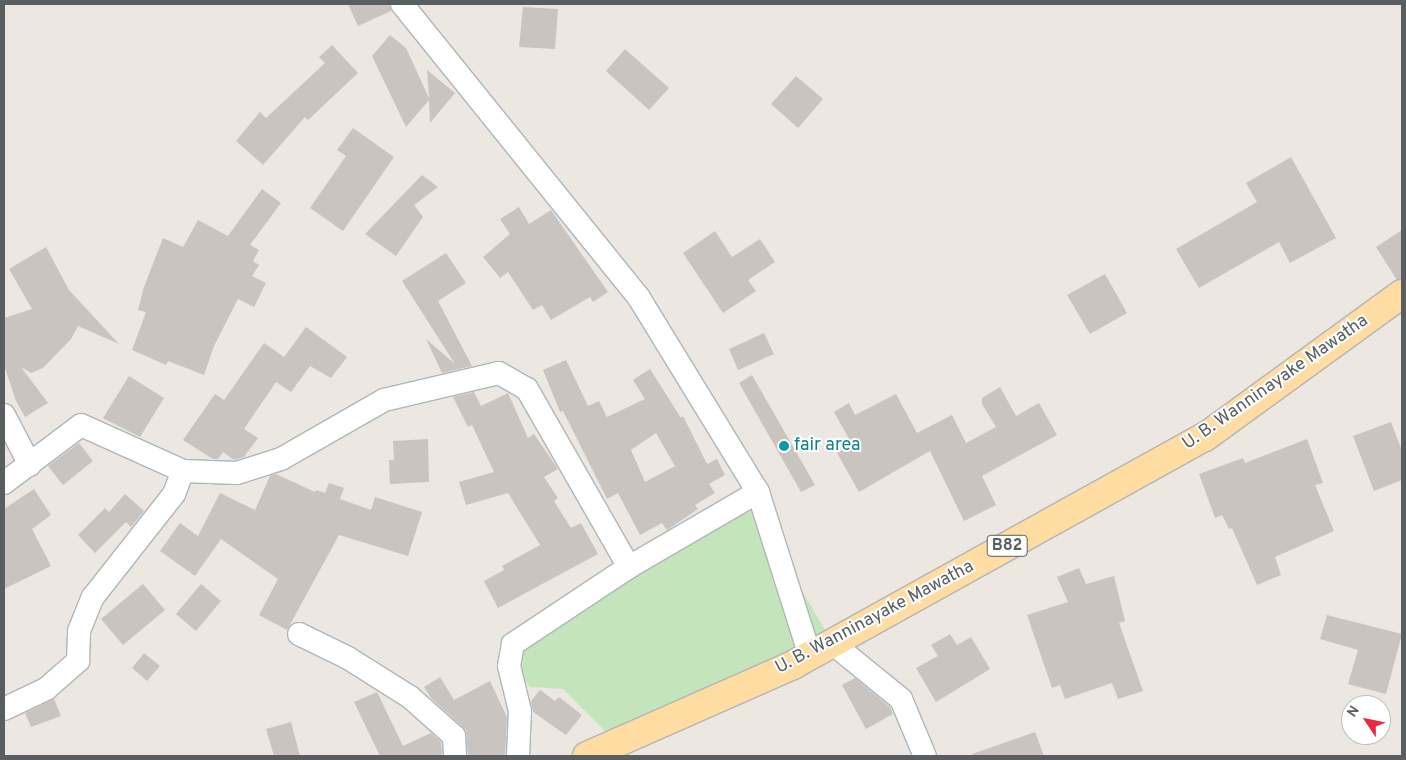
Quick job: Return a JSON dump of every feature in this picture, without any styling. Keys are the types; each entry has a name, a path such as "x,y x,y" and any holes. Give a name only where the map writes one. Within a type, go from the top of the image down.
{"main road":[{"name":"U. B. Wanninayake Mawatha","path":"587,756 620,750 821,650 1206,437 1402,294"}],"street":[{"path":"402,4 639,298 758,492 821,650 901,700 925,756"},
{"path":"4,484 81,425 183,471 237,473 281,458 384,400 500,373 527,389 629,567"},
{"path":"4,415 30,465"},
{"path":"4,708 46,688 78,661 79,630 93,597 174,494 183,471"},
{"path":"518,756 520,711 509,666 513,644 629,567 758,492"},
{"path":"299,634 348,658 410,697 454,736 455,756"}],"green space":[{"path":"755,509 829,637 612,738 563,689 530,687 518,672 524,643 696,538"}],"building":[{"path":"348,4 389,4 391,11 358,26"},
{"path":"523,7 558,9 555,49 519,47"},
{"path":"390,35 406,48 429,98 427,70 455,93 430,123 429,100 406,127 372,56"},
{"path":"332,45 358,73 308,120 305,117 263,165 236,141 260,112 266,118 325,63 319,57"},
{"path":"625,49 669,88 649,110 606,71"},
{"path":"796,76 823,99 798,128 771,104"},
{"path":"353,128 394,157 343,231 310,208 346,156 337,150"},
{"path":"1291,157 1336,238 1290,263 1279,242 1199,288 1176,249 1257,202 1246,183"},
{"path":"422,175 438,187 414,205 423,217 396,256 365,234"},
{"path":"262,189 281,203 250,245 259,250 253,261 259,265 252,276 266,283 254,307 238,299 214,346 204,375 168,361 166,365 132,350 146,312 138,310 144,287 163,238 183,247 198,220 228,236"},
{"path":"519,207 529,224 551,210 608,292 593,302 590,297 551,320 542,305 533,310 508,272 500,278 483,257 510,234 500,219"},
{"path":"1402,230 1402,279 1397,280 1376,247"},
{"path":"715,231 732,257 760,239 775,262 748,280 756,291 723,313 683,253"},
{"path":"46,247 69,290 119,344 78,326 71,339 43,368 31,373 21,367 48,403 25,417 16,401 4,365 4,318 32,309 9,269"},
{"path":"446,253 466,283 438,301 472,366 442,373 426,339 455,364 402,281"},
{"path":"1105,274 1127,313 1090,334 1067,295"},
{"path":"306,327 347,357 331,378 310,366 291,392 276,382 244,429 258,438 244,457 234,460 223,452 218,459 213,459 183,440 215,394 224,400 264,343 284,357"},
{"path":"764,333 774,354 738,370 729,349"},
{"path":"566,360 588,406 599,401 607,417 645,399 633,380 650,369 681,418 683,416 707,464 717,459 725,475 709,484 715,493 695,505 698,509 667,530 662,523 640,535 618,493 607,499 563,411 560,412 543,370","holes":["656,433 675,466 645,482 631,450"]},
{"name":"fair area","path":"752,375 815,485 801,492 739,383"},
{"path":"129,376 164,398 140,437 103,418"},
{"path":"1000,387 1016,416 1039,403 1057,435 982,476 996,505 964,521 930,451 859,492 837,453 852,444 834,412 849,403 855,415 896,394 917,433 952,415 966,443 996,427 982,404 982,398"},
{"path":"474,392 481,406 508,393 528,438 534,434 558,469 544,477 558,498 554,501 571,528 581,523 598,554 498,608 484,581 504,570 502,566 540,545 508,493 466,505 459,482 494,472 472,425 468,427 453,397"},
{"path":"1391,422 1402,451 1402,480 1374,491 1353,436"},
{"path":"428,439 429,482 390,484 389,460 394,460 393,441"},
{"path":"1307,439 1323,483 1315,485 1334,531 1275,557 1281,575 1257,585 1232,528 1229,529 1222,515 1215,518 1199,474 1243,458 1245,463"},
{"path":"79,443 93,461 63,485 48,466"},
{"path":"276,474 315,492 316,490 325,493 329,483 344,488 340,499 371,510 375,497 422,512 408,556 339,535 287,630 259,615 278,579 221,539 195,576 160,551 180,523 198,536 220,493 255,510 270,476"},
{"path":"34,489 51,515 32,529 51,566 4,589 4,509"},
{"path":"125,494 144,511 131,527 126,522 95,553 78,535 105,508 109,512"},
{"path":"1079,568 1086,584 1114,576 1125,621 1119,623 1143,691 1118,699 1112,683 1065,699 1060,685 1052,688 1027,615 1068,602 1057,577"},
{"path":"143,584 165,610 123,645 101,619"},
{"path":"201,584 221,601 196,631 176,614"},
{"path":"1327,615 1402,634 1386,694 1348,684 1358,650 1320,639"},
{"path":"950,634 957,645 971,637 990,669 936,702 916,668 938,656 931,645"},
{"path":"144,653 160,666 147,681 132,668"},
{"path":"440,677 454,700 490,681 507,717 505,756 468,756 466,730 431,698 424,687"},
{"path":"855,678 890,707 893,714 866,729 842,685"},
{"path":"540,690 555,701 559,697 582,715 566,735 533,712 531,701"},
{"path":"377,692 403,746 431,733 441,742 442,756 380,756 354,702"},
{"path":"54,699 61,716 31,727 25,713"},
{"path":"291,722 300,756 274,756 266,729"},
{"path":"1035,732 1044,756 973,756 972,754"}],"place":[{"name":"fair area","path":"784,446"}]}
